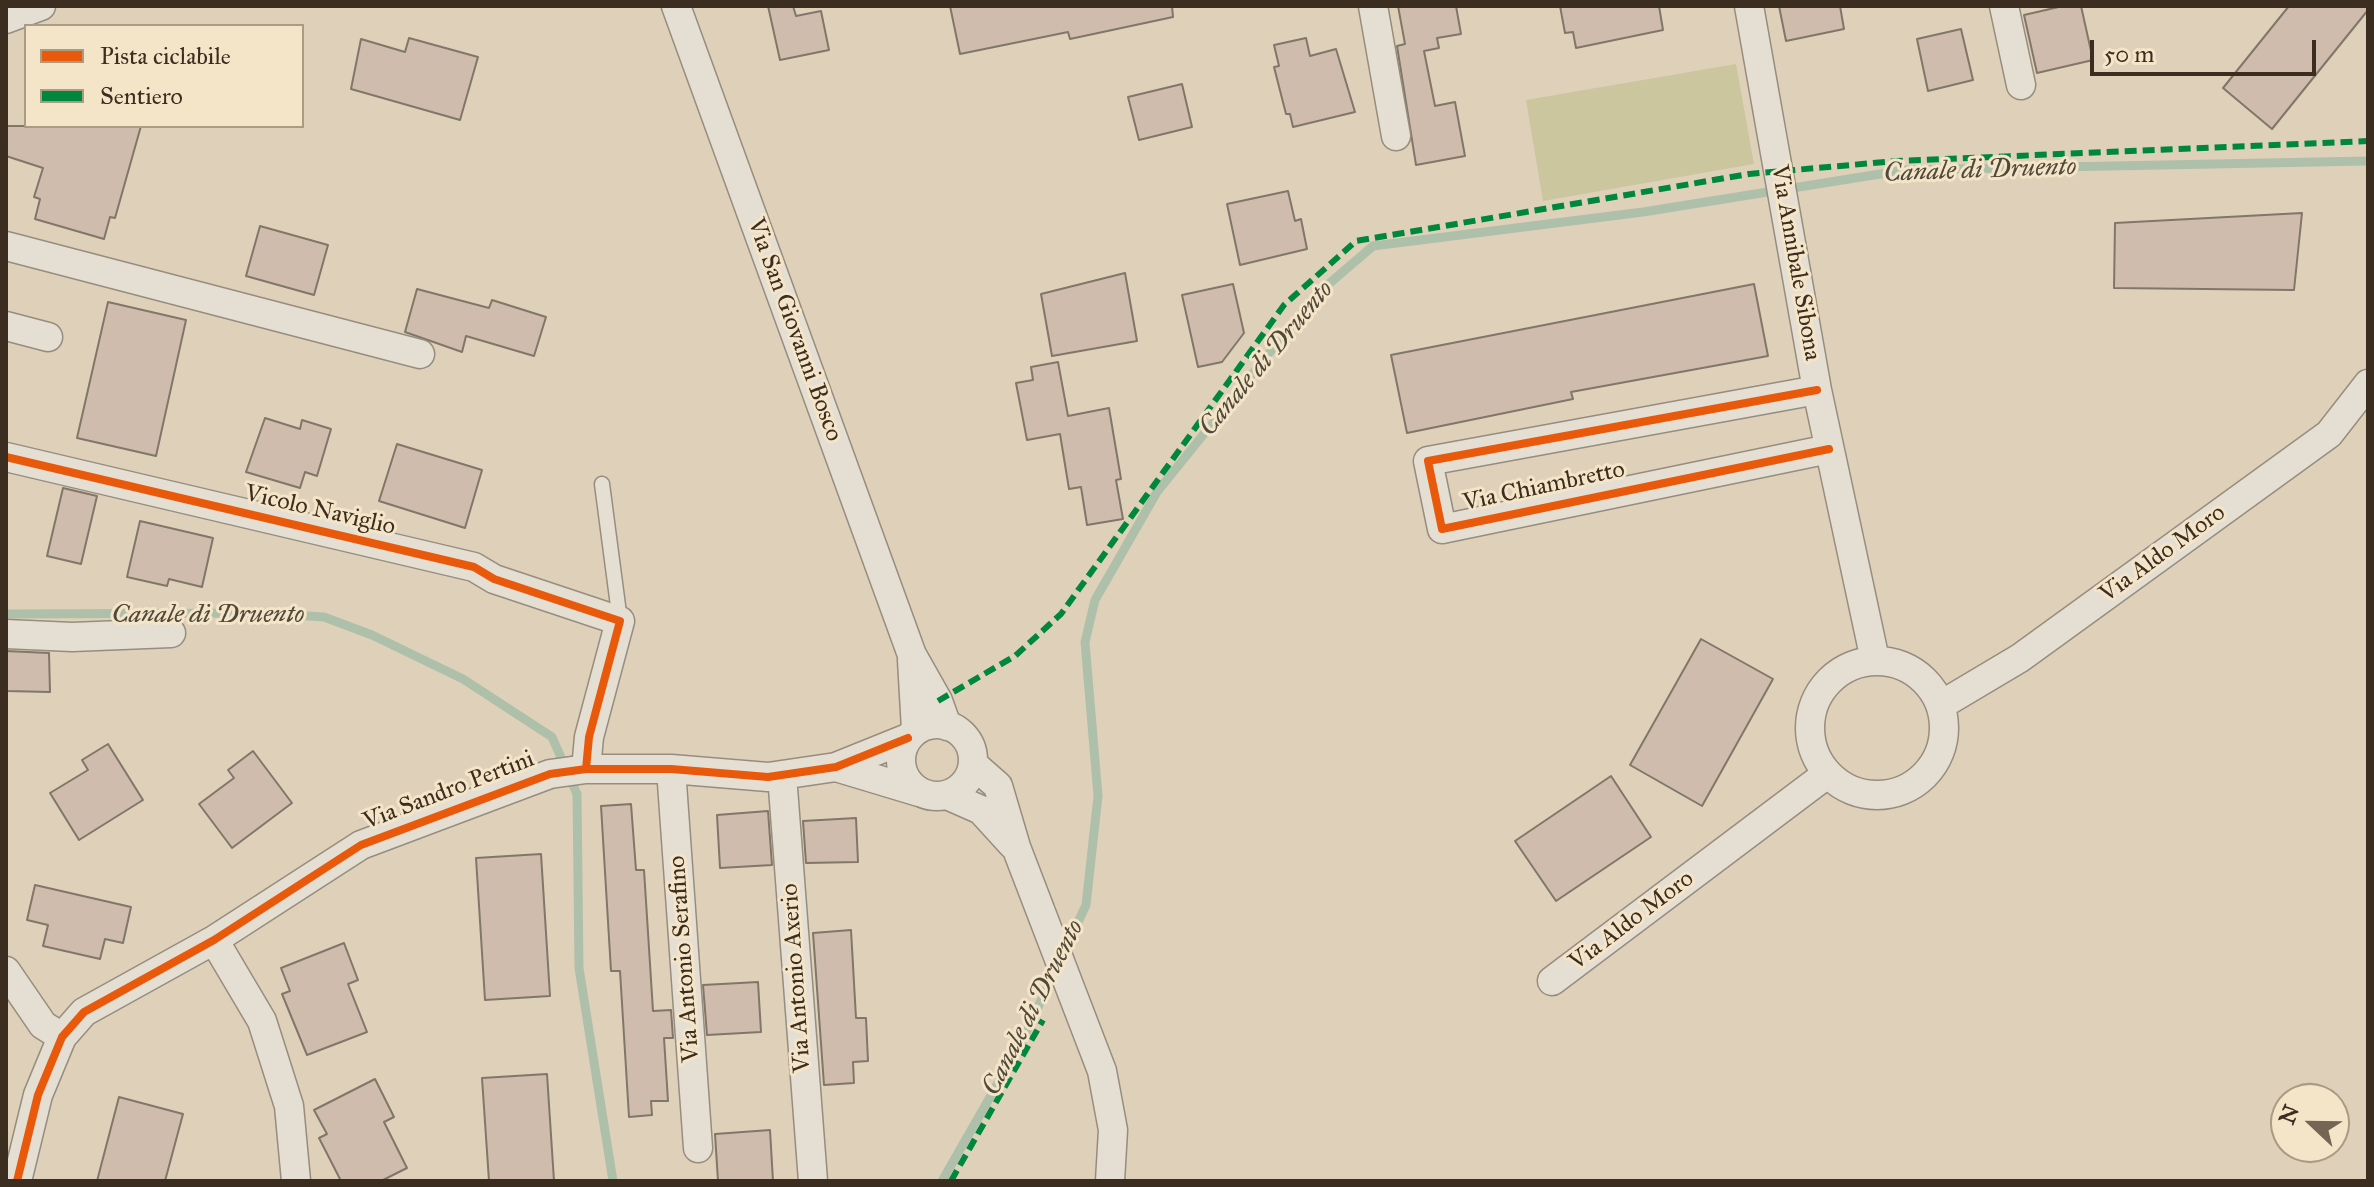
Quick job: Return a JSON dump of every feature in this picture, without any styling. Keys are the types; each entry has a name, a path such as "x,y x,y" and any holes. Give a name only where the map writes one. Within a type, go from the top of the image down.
{"street":[{"path":"6,19 41,6"},
{"name":"Via San Giovanni Bosco","path":"676,6 912,655 938,701 947,726"},
{"path":"1373,6 1396,136"},
{"name":"Via Annibale Sibona","path":"1749,6 1817,390 1875,660"},
{"path":"2004,6 2021,85"},
{"path":"6,246 420,354"},
{"path":"6,326 48,337"},
{"name":"Via Aldo Moro","path":"1941,705 2020,658 2329,434 2368,384"},
{"name":"Via Chiambretto","path":"1817,390 1428,461 1442,529 1829,449"},
{"name":"Vicolo Naviglio","path":"6,457 474,567 494,579 620,621"},
{"path":"582,770 620,621"},
{"path":"6,634 72,637 171,633"},
{"name":"Via San Giovanni Bosco","path":"912,655 912,734"},
{"path":"1875,660 1896,662 1916,672 1931,686 1941,705 1945,732 1939,757 1923,779 1900,792 1874,796 1848,790 1827,774 1810,739 1810,720 1815,702 1825,685 1839,672 1856,663 1875,660"},
{"path":"973,764 965,783 933,794 909,784 900,762 912,734 936,724 947,726 965,737 973,764 998,786 1016,847 1102,1071 1113,1130 1110,1181"},
{"name":"Via Sandro Pertini","path":"17,1181 38,1095 62,1037 84,1012 214,940 361,845 550,774 582,770 671,769 782,775 836,767 912,734"},
{"name":"Via Sandro Pertini","path":"836,767 981,810 1016,847"},
{"name":"Via Antonio Serafino","path":"671,769 698,1148"},
{"name":"Via Aldo Moro","path":"1552,981 1827,774"},
{"name":"Via Antonio Axerio","path":"782,775 813,1181"},
{"path":"214,940 262,1021 289,1106 296,1181"},
{"path":"6,971 43,1025 62,1037"}],"lane":[{"path":"602,484 620,621"}],"shaded area":[{"path":"1736,64 1754,164 1543,201 1526,100"}],"building":[{"path":"768,6 793,6 796,16 821,11 829,50 780,60"},
{"path":"950,6 1172,6 1173,17 1070,39 1068,32 960,54"},
{"path":"1398,6 1456,6 1461,34 1437,38 1439,48 1424,51 1435,106 1455,102 1465,156 1416,165 1397,46 1405,44"},
{"path":"1560,6 1659,6 1663,30 1576,48 1573,32 1565,33"},
{"path":"1779,6 1840,6 1844,29 1786,41"},
{"path":"2063,6 2081,6 2093,60 2037,73 2024,15"},
{"path":"2289,6 2368,6 2368,10 2272,129 2223,88"},
{"path":"1961,29 1973,80 1928,91 1917,39"},
{"path":"409,38 478,57 460,120 351,89 361,39 405,52"},
{"path":"1306,38 1310,56 1336,49 1355,112 1293,127 1290,114 1286,114 1274,67 1279,66 1274,45"},
{"path":"1182,84 1192,127 1139,140 1128,97"},
{"path":"6,126 140,128 115,218 110,217 104,239 35,219 40,199 34,197 43,168 6,156"},
{"path":"1288,191 1295,221 1301,219 1307,249 1240,265 1227,204"},
{"path":"2302,213 2294,290 2114,288 2115,223"},
{"path":"260,226 328,245 314,295 246,276"},
{"path":"1125,273 1137,341 1052,356 1041,294"},
{"path":"1233,284 1244,333 1222,362 1198,367 1182,295"},
{"path":"1754,284 1768,356 1571,392 1573,399 1407,433 1391,355"},
{"path":"417,289 489,308 492,300 546,317 534,356 466,336 462,352 405,332"},
{"path":"108,302 186,320 156,456 77,438"},
{"path":"1058,362 1068,416 1109,408 1121,479 1116,480 1123,519 1087,525 1081,487 1069,489 1060,434 1027,440 1016,383 1033,380 1031,367"},
{"path":"265,418 300,429 302,420 331,429 317,476 305,472 300,488 246,472"},
{"path":"397,444 482,470 465,528 379,501"},
{"path":"63,488 97,496 81,564 47,556"},
{"path":"140,521 213,538 202,587 169,579 167,586 127,577"},
{"path":"1701,639 1773,679 1702,806 1630,765"},
{"path":"6,651 49,653 50,692 6,691"},
{"path":"108,744 143,800 79,840 50,793 88,770 82,760"},
{"path":"253,751 292,803 232,848 199,804 234,778 228,770"},
{"path":"1611,776 1651,837 1556,901 1515,841"},
{"path":"631,804 636,870 644,870 653,1011 671,1010 673,1038 664,1038 668,1101 651,1101 652,1115 629,1117 620,971 611,971 601,806"},
{"path":"768,811 772,865 720,868 717,815"},
{"path":"856,818 858,862 806,863 803,821"},
{"path":"541,854 550,996 485,1000 476,858"},
{"path":"35,885 131,907 123,943 105,939 100,959 43,946 48,925 27,920"},
{"path":"851,930 856,1018 866,1018 868,1061 853,1062 854,1083 824,1085 813,933"},
{"path":"344,943 358,980 348,984 367,1032 307,1055 282,994 290,991 281,968"},
{"path":"758,982 761,1032 707,1035 703,985"},
{"path":"547,1074 554,1181 489,1181 482,1078"},
{"path":"375,1079 394,1117 384,1122 407,1168 381,1181 341,1181 319,1138 327,1134 314,1110"},
{"path":"119,1097 183,1114 165,1181 97,1181"},
{"path":"770,1130 773,1181 718,1181 715,1134"}],"waterway":[{"name":"Canale di Druento","path":"1064,952 1086,905 1098,796 1085,642 1095,600 1157,492 1317,294 1373,246 1643,212 1905,170 2368,161"},
{"name":"Canale di Druento","path":"6,614 260,613 324,617 372,635 463,679 552,737 577,794 579,968 613,1181"},
{"name":"Canale di Druento","path":"942,1181 1021,1043 1056,969"}],"marked path":[{"path":"938,701 1015,656 1061,614 1284,305 1356,241 1749,174 1896,161 2368,141"},
{"path":"951,1181 1043,1020"}],"cycle path":[{"path":"1817,390 1428,461 1442,529 1829,449"},
{"path":"6,457 474,567 494,579 620,621 589,737 586,769"},
{"path":"17,1181 38,1095 62,1037 84,1012 214,940 361,845 550,774 586,769 671,769 768,777 836,767 908,738"}]}
